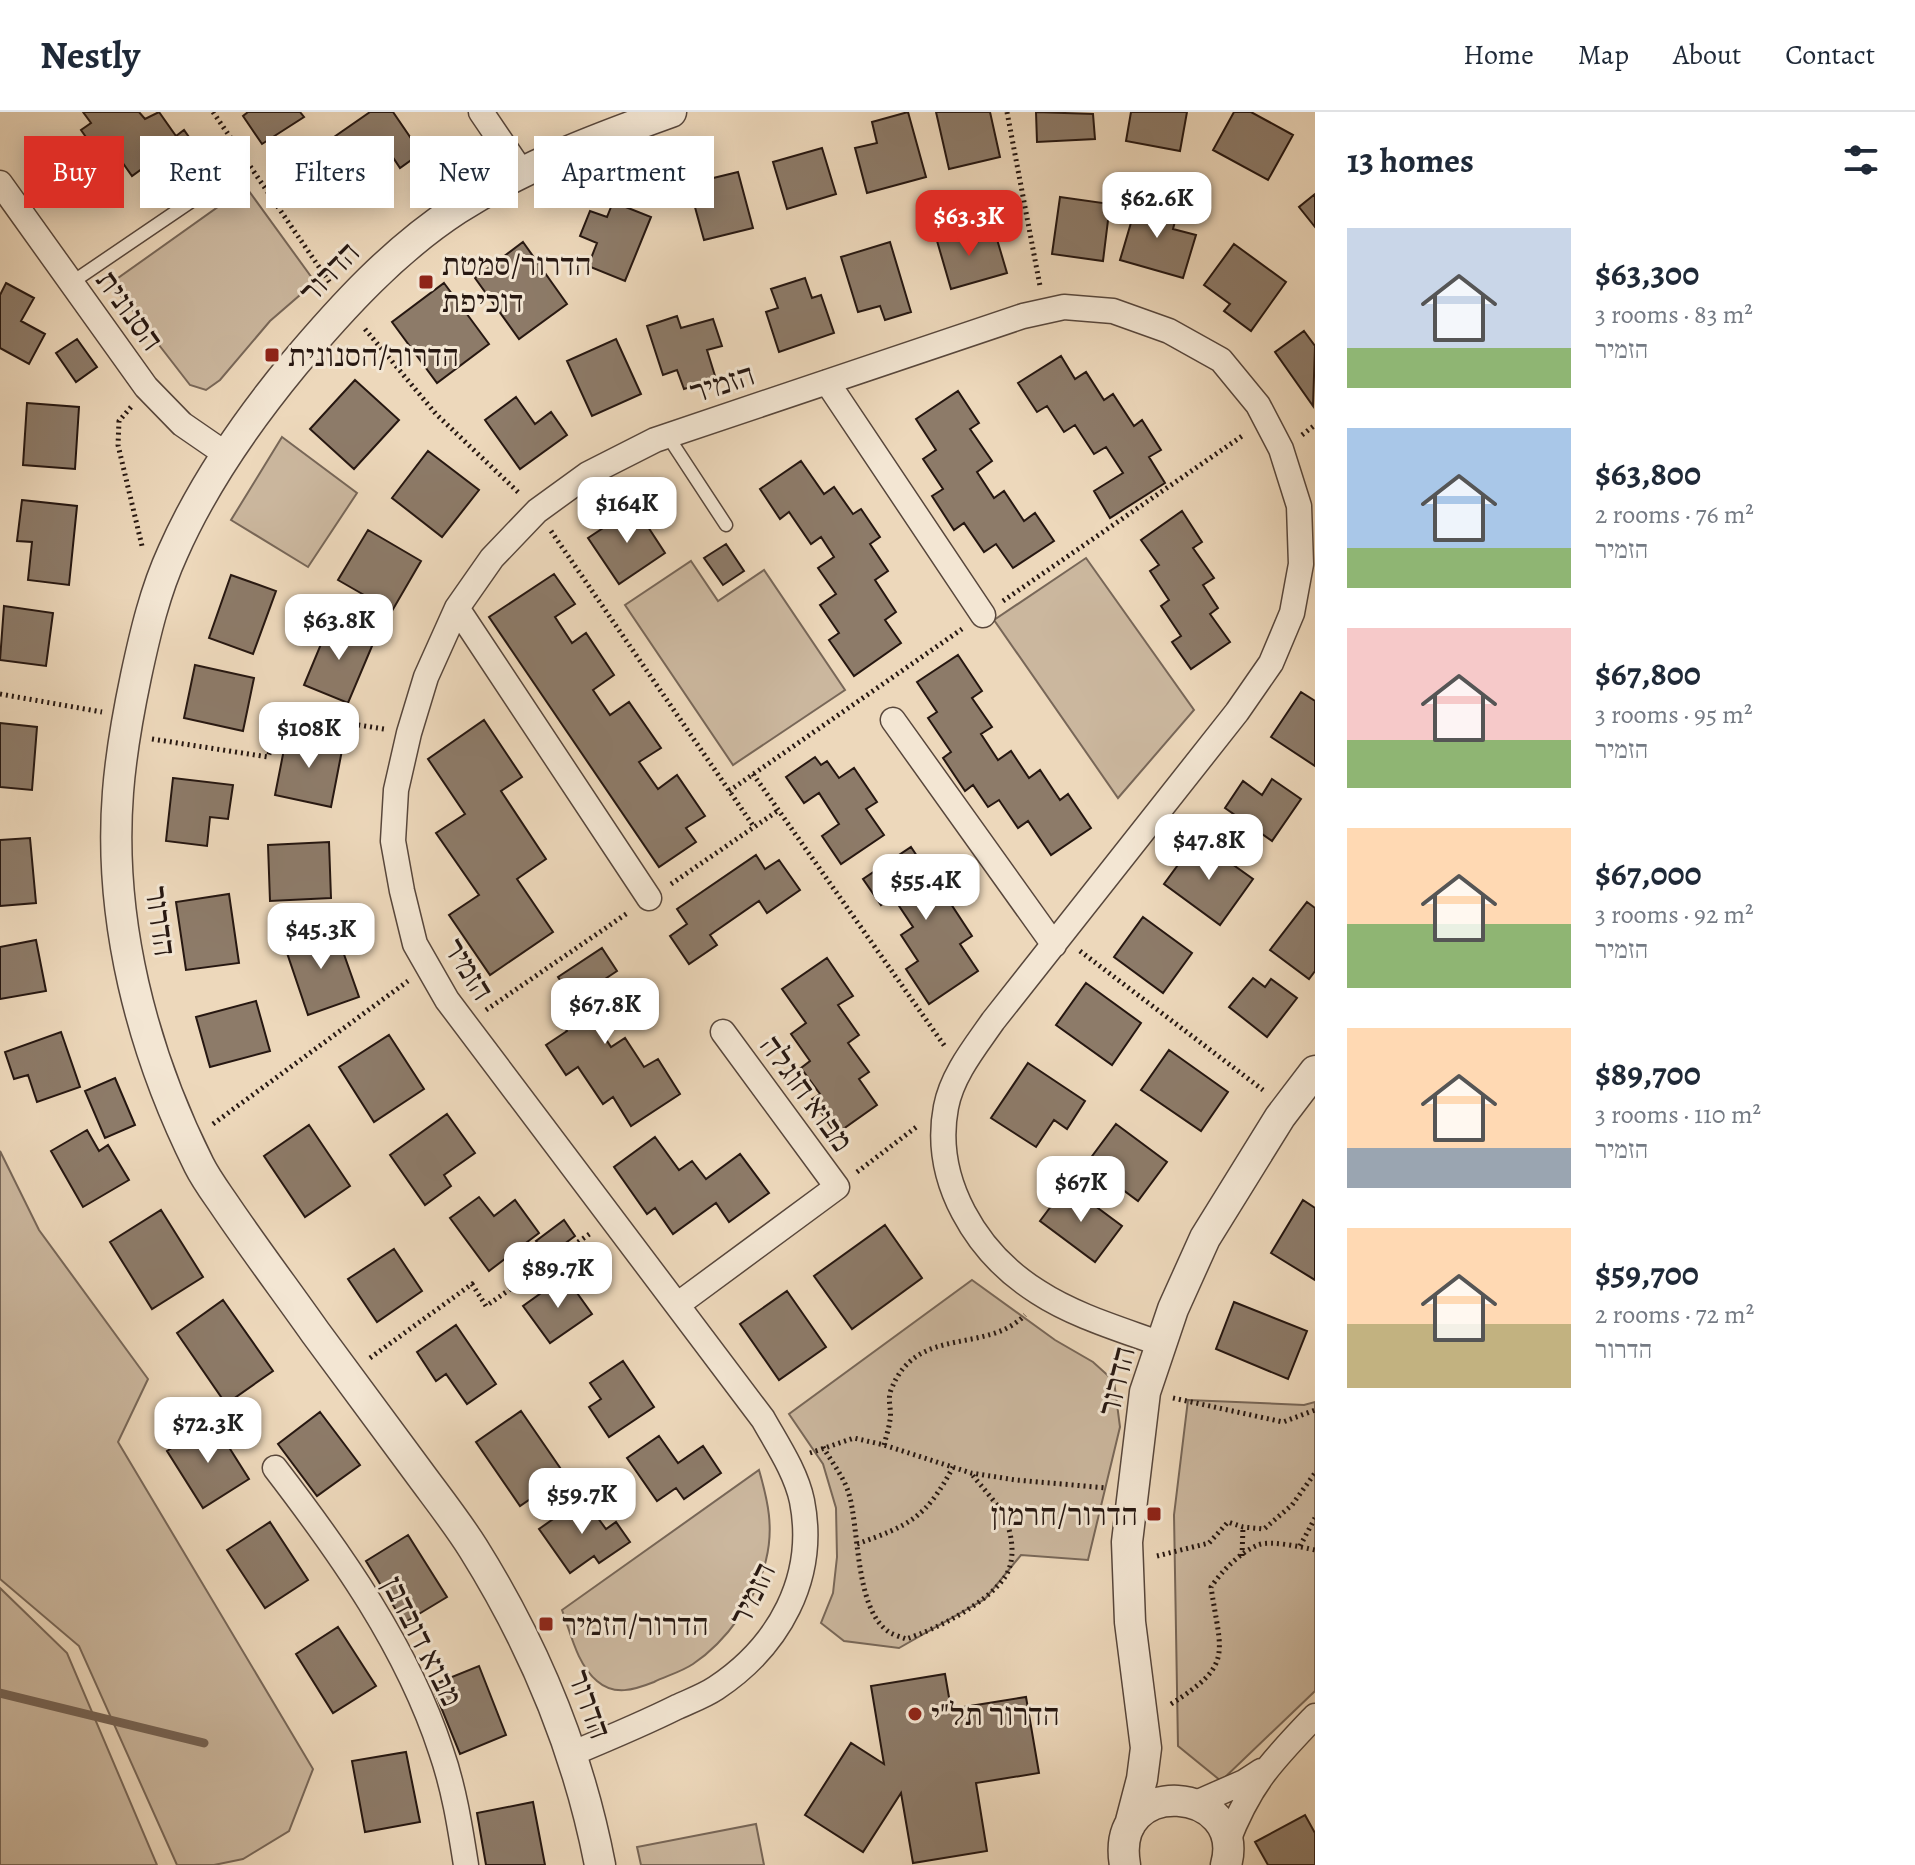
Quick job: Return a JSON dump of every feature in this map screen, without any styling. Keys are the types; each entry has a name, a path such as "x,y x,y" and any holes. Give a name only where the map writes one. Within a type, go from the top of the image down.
{"street":[{"path":"481,112 521,171"},
{"name":"הדרור","path":"600,1865 571,1754 548,1688 512,1614 471,1544 201,1171 169,1100 142,1020 125,942 118,869 118,794 127,726 146,632 171,555 209,483 254,412 389,261 453,211 521,171 671,112"},
{"name":"הסנונית","path":"0,183 146,387 182,424 227,455"},
{"name":"הזמיר","path":"571,1754 713,1690 750,1663 780,1625 798,1586 806,1545 802,1499 763,1419 447,1000 415,944 393,841 396,790 409,733 426,677 457,608 492,558 537,511 588,474 667,435 1023,316 1064,307 1113,311 1169,331 1221,360 1258,405 1281,449 1299,506 1301,564 1292,613 1271,663 1237,712 993,1021 961,1069 946,1104 942,1144 953,1192 973,1228 1003,1266 1038,1293 1094,1320 1161,1344"},
{"path":"827,382 983,615"},
{"path":"457,608 649,898"},
{"path":"893,720 1057,940"},
{"name":"מבוא חוגלה","path":"677,1305 837,1187 723,1032"},
{"name":"הדרור","path":"1123,1862 1123,1842 1142,1779 1144,1735 1130,1622 1128,1563 1132,1490 1145,1392 1173,1309 1205,1238 1287,1107 1315,1071"},
{"name":"מבוא דובדבן","path":"275,1468 337,1549 411,1676 441,1751 457,1810 466,1865"},
{"path":"1227,1859 1245,1799 1266,1768 1315,1716"},
{"name":"הדרור","path":"1144,1735 1164,1779 1189,1802 1208,1810 1220,1824 1227,1859"},
{"path":"1130,1825 1140,1812 1155,1803 1173,1799 1189,1802 1244,1782 1266,1768"}],"lane":[{"path":"71,283 181,208"},
{"path":"667,435 726,525"}],"path":[{"path":"213,112 346,306 436,414 537,511 754,827"},
{"path":"1007,112 1045,311"},
{"path":"146,387 119,421 118,445 138,531 158,593"},
{"path":"0,694 268,757 283,713 409,733"},
{"path":"753,774 961,1069"},
{"path":"465,1024 779,810"},
{"path":"1057,940 1287,1107"},
{"path":"188,1142 428,967"},
{"path":"837,1187 946,1104"},
{"path":"347,1375 472,1284 486,1306 612,1219"},
{"path":"884,1445 891,1418 889,1394 900,1370 924,1350 1013,1328 1029,1312 1038,1293"},
{"path":"1145,1392 1283,1422 1315,1410"},
{"path":"787,1463 823,1447 854,1438 971,1473 1132,1490"},
{"path":"823,1447 847,1489 860,1575 873,1611 887,1631 906,1639 936,1629 978,1602 1005,1577 1013,1555 1007,1522 971,1473"},
{"path":"857,1544 894,1531 922,1513 936,1499 953,1467"},
{"path":"1128,1563 1209,1543 1228,1522 1264,1529 1292,1505 1315,1473"},
{"path":"1300,1546 1315,1518"},
{"path":"1242,1556 1243,1527"},
{"path":"1144,1735 1214,1672 1220,1650 1211,1587 1222,1571 1260,1543 1315,1550"}],"shaded area":[{"path":"250,193 315,282 270,321 220,380 206,390 190,385 111,283 216,208 250,208"},
{"path":"282,437 357,493 308,567 231,520"},
{"path":"1086,558 1194,710 1118,798 994,620"},
{"path":"691,561 718,601 764,570 845,690 733,765 625,605"},
{"path":"0,1151 39,1230 148,1379 118,1442 313,1769 289,1831 243,1859 214,1865 177,1865 79,1646 0,1579"},
{"path":"972,1280 1055,1340 1093,1362 1114,1381 1120,1427 1088,1560 1021,1555 985,1599 899,1648 844,1641 821,1623 833,1593 837,1557 836,1508 823,1464 789,1414"},
{"path":"1188,1400 1304,1405 1315,1402 1315,1691 1221,1781 1178,1746 1174,1515"},
{"path":"759,1470 769,1515 770,1537 766,1560 748,1604 728,1632 693,1664 647,1685 617,1690 597,1681 580,1657 562,1610"},
{"path":"0,1588 67,1653 157,1865 0,1865"},
{"path":"756,1824 764,1865 641,1865 637,1847"}],"building":[{"path":"83,112 139,112 145,119 159,112 176,136 140,136 140,170 132,176 124,165 124,136 85,136 81,130 91,123"},
{"path":"248,112 300,112 304,117 274,136 266,136 266,141 262,144 243,116"},
{"path":"370,112 393,112 410,137 410,161 400,168 394,159 394,136 335,136"},
{"path":"908,112 926,177 867,193 855,148 877,143 872,122"},
{"path":"936,112 990,112 1000,157 949,169"},
{"path":"1036,112 1093,114 1095,139 1037,142"},
{"path":"1131,112 1187,112 1180,151 1126,141"},
{"path":"1234,112 1251,112 1293,135 1268,180 1213,150"},
{"path":"822,148 836,194 787,209 773,162"},
{"path":"738,172 753,228 704,240 695,208 714,208 714,178"},
{"path":"1315,194 1315,227 1299,207"},
{"path":"1060,197 1110,204 1103,261 1052,254"},
{"path":"1138,199 1178,210 1173,229 1196,235 1183,278 1120,260"},
{"path":"611,208 628,208 651,217 625,281 588,266 597,243 580,236 590,211 607,217"},
{"path":"960,227 965,245 996,236 1007,273 951,289 935,234"},
{"path":"523,242 567,304 519,339 475,278"},
{"path":"890,242 911,312 885,320 880,306 858,312 841,257"},
{"path":"1234,244 1286,282 1251,331 1224,311 1230,304 1204,285"},
{"path":"805,278 812,298 821,295 834,333 779,352 766,312 778,308 771,289"},
{"path":"6,283 34,298 21,321 45,334 29,364 0,348 0,295"},
{"path":"444,283 489,344 437,383 392,322"},
{"path":"677,316 681,328 713,319 722,346 707,350 716,379 684,389 677,370 663,375 647,326"},
{"path":"1304,331 1315,346 1313,406 1275,352"},
{"path":"77,339 97,367 76,382 56,353"},
{"path":"616,339 641,394 592,416 567,361"},
{"path":"1061,356 1075,379 1086,372 1104,400 1113,394 1134,426 1142,420 1161,450 1149,457 1165,483 1110,518 1094,491 1123,473 1106,447 1094,454 1075,425 1064,432 1047,406 1037,412 1018,383"},
{"path":"355,380 399,420 354,469 310,429"},
{"path":"958,391 979,423 970,429 992,461 977,472 994,498 1004,491 1024,521 1035,513 1054,541 1013,568 996,544 984,552 964,523 954,530 932,496 943,489 923,459 936,450 916,419"},
{"path":"516,397 535,424 551,412 567,435 520,469 485,420"},
{"path":"27,403 79,407 75,469 23,465"},
{"path":"428,451 479,490 442,537 392,498"},
{"path":"801,461 824,494 834,487 853,514 861,509 880,537 870,544 888,571 875,580 896,612 885,620 901,643 854,676 829,640 839,633 820,605 836,594 818,568 834,557 821,537 811,544 789,512 780,519 760,489"},
{"path":"22,500 77,506 69,585 28,580 32,542 17,541"},
{"path":"635,507 665,553 619,584 588,538"},
{"path":"1182,511 1202,542 1193,548 1214,578 1203,585 1218,608 1210,614 1230,642 1191,669 1172,642 1181,636 1161,606 1169,600 1150,571 1159,565 1141,540"},
{"path":"368,530 421,561 392,611 338,580"},
{"path":"726,544 744,571 723,585 704,558"},
{"path":"554,574 575,604 555,617 572,643 586,633 614,675 593,690 610,715 629,702 661,748 639,762 658,789 677,775 705,816 686,828 696,842 659,867 489,617"},
{"path":"231,575 276,591 253,654 209,638"},
{"path":"4,606 53,613 46,666 0,660"},
{"path":"331,620 375,639 348,703 304,685"},
{"path":"958,655 982,691 972,698 992,727 981,734 998,760 1011,751 1029,778 1040,770 1060,800 1068,794 1091,828 1051,855 1028,821 1018,828 999,800 988,807 973,785 965,791 943,758 951,752 928,718 937,712 917,682"},
{"path":"195,665 254,678 243,731 184,718"},
{"path":"1301,692 1315,701 1315,766 1271,737"},
{"path":"484,720 522,777 501,791 546,859 517,879 553,932 490,975 449,915 479,895 436,833 465,814 428,759"},
{"path":"0,723 37,727 32,790 0,787"},
{"path":"287,734 343,745 331,807 275,795"},
{"path":"815,757 821,765 827,761 839,778 854,768 877,802 866,809 884,835 841,864 822,836 839,824 819,793 804,803 786,777"},
{"path":"173,778 233,785 228,819 210,817 207,846 166,841"},
{"path":"1272,779 1301,799 1272,841 1225,808 1243,781 1262,795"},
{"path":"30,838 36,903 0,906 0,840"},
{"path":"1197,839 1253,879 1220,925 1164,884"},
{"path":"329,842 331,898 270,901 268,845"},
{"path":"911,847 925,868 934,862 959,899 951,904 972,936 960,944 978,971 929,1004 906,969 918,961 901,935 913,927 893,897 881,905 863,879"},
{"path":"756,855 765,869 779,860 800,890 767,913 759,901 710,935 717,945 689,964 670,936 687,924 677,909"},
{"path":"229,894 239,963 186,970 176,902"},
{"path":"1307,902 1315,908 1315,971 1309,979 1270,950"},
{"path":"1143,917 1192,953 1163,993 1114,957"},
{"path":"334,926 359,997 308,1015 284,944"},
{"path":"36,940 46,991 0,999 0,947"},
{"path":"602,948 617,971 599,983 612,1003 591,1016 611,1047 625,1038 644,1067 658,1059 680,1094 631,1126 613,1097 603,1104 578,1067 566,1075 546,1045 567,1031 553,1009 571,997 558,977"},
{"path":"827,958 853,996 838,1005 859,1035 848,1043 869,1072 859,1079 877,1105 836,1134 812,1099 820,1094 801,1068 810,1061 791,1034 806,1023 782,989"},
{"path":"1253,978 1265,987 1271,979 1297,998 1267,1037 1229,1007"},
{"path":"1086,983 1141,1023 1112,1065 1056,1025"},
{"path":"256,1001 270,1051 210,1067 196,1017"},
{"path":"61,1032 80,1087 37,1102 28,1075 14,1079 5,1052"},
{"path":"389,1035 424,1089 374,1122 339,1067"},
{"path":"1169,1050 1228,1092 1201,1131 1141,1090"},
{"path":"1028,1063 1085,1101 1067,1129 1054,1120 1036,1147 991,1118"},
{"path":"115,1078 135,1125 105,1138 85,1091"},
{"path":"447,1114 475,1153 444,1175 451,1186 425,1205 390,1155"},
{"path":"1116,1124 1167,1162 1138,1201 1087,1163"},
{"path":"309,1125 350,1186 305,1217 264,1156"},
{"path":"87,1130 99,1151 108,1145 129,1180 83,1207 51,1151"},
{"path":"655,1137 679,1170 692,1161 706,1179 740,1154 769,1193 729,1222 716,1203 673,1234 655,1208 647,1214 614,1167"},
{"path":"1067,1185 1122,1226 1095,1262 1040,1221"},
{"path":"479,1197 494,1216 515,1200 539,1233 489,1271 450,1218"},
{"path":"1303,1200 1315,1208 1315,1280 1271,1253"},
{"path":"161,1210 203,1277 152,1309 110,1242"},
{"path":"564,1220 575,1236 548,1256 536,1241"},
{"path":"885,1225 922,1278 852,1329 814,1276"},
{"path":"394,1249 422,1291 377,1322 348,1279"},
{"path":"565,1276 592,1314 550,1343 523,1306"},
{"path":"787,1291 826,1347 779,1380 740,1324"},
{"path":"223,1300 273,1371 226,1404 177,1333"},
{"path":"1234,1302 1307,1331 1288,1379 1216,1349"},
{"path":"456,1325 496,1384 467,1404 446,1374 436,1381 417,1352"},
{"path":"623,1361 654,1407 609,1437 589,1407 601,1399 590,1383"},
{"path":"521,1411 565,1475 520,1506 476,1442"},
{"path":"320,1412 360,1465 317,1496 278,1444"},
{"path":"213,1422 249,1479 203,1508 167,1451"},
{"path":"659,1436 678,1463 703,1446 721,1473 684,1499 676,1488 657,1501 627,1458"},
{"path":"583,1498 606,1529 616,1522 630,1542 599,1563 594,1556 570,1573 539,1529"},
{"path":"270,1522 308,1580 265,1608 227,1550"},
{"path":"408,1535 447,1597 404,1623 366,1561"},
{"path":"338,1627 376,1686 333,1713 296,1654"},
{"path":"479,1666 506,1735 460,1754 432,1685"},
{"name":"הדרור תל\"י","path":"945,1674 951,1709 1026,1697 1039,1773 976,1783 987,1851 913,1863 901,1793 863,1852 805,1815 851,1743 884,1764 871,1686"},
{"path":"406,1752 420,1822 365,1832 352,1761"},
{"path":"533,1802 545,1865 486,1865 477,1813"},
{"path":"1305,1815 1315,1833 1315,1865 1268,1865 1255,1842"}],"waterway":[{"path":"0,1693 204,1743"}],"place":[{"name":"הדרור/סמטת דוכיפת","path":"426,282"},
{"name":"הדרור/הסנונית","path":"272,355"},
{"name":"הדרור/חרמון","path":"1154,1514"},
{"name":"הדרור/הזמיר","path":"546,1624"},
{"name":"הדרור תל\"י","path":"915,1714"}]}
